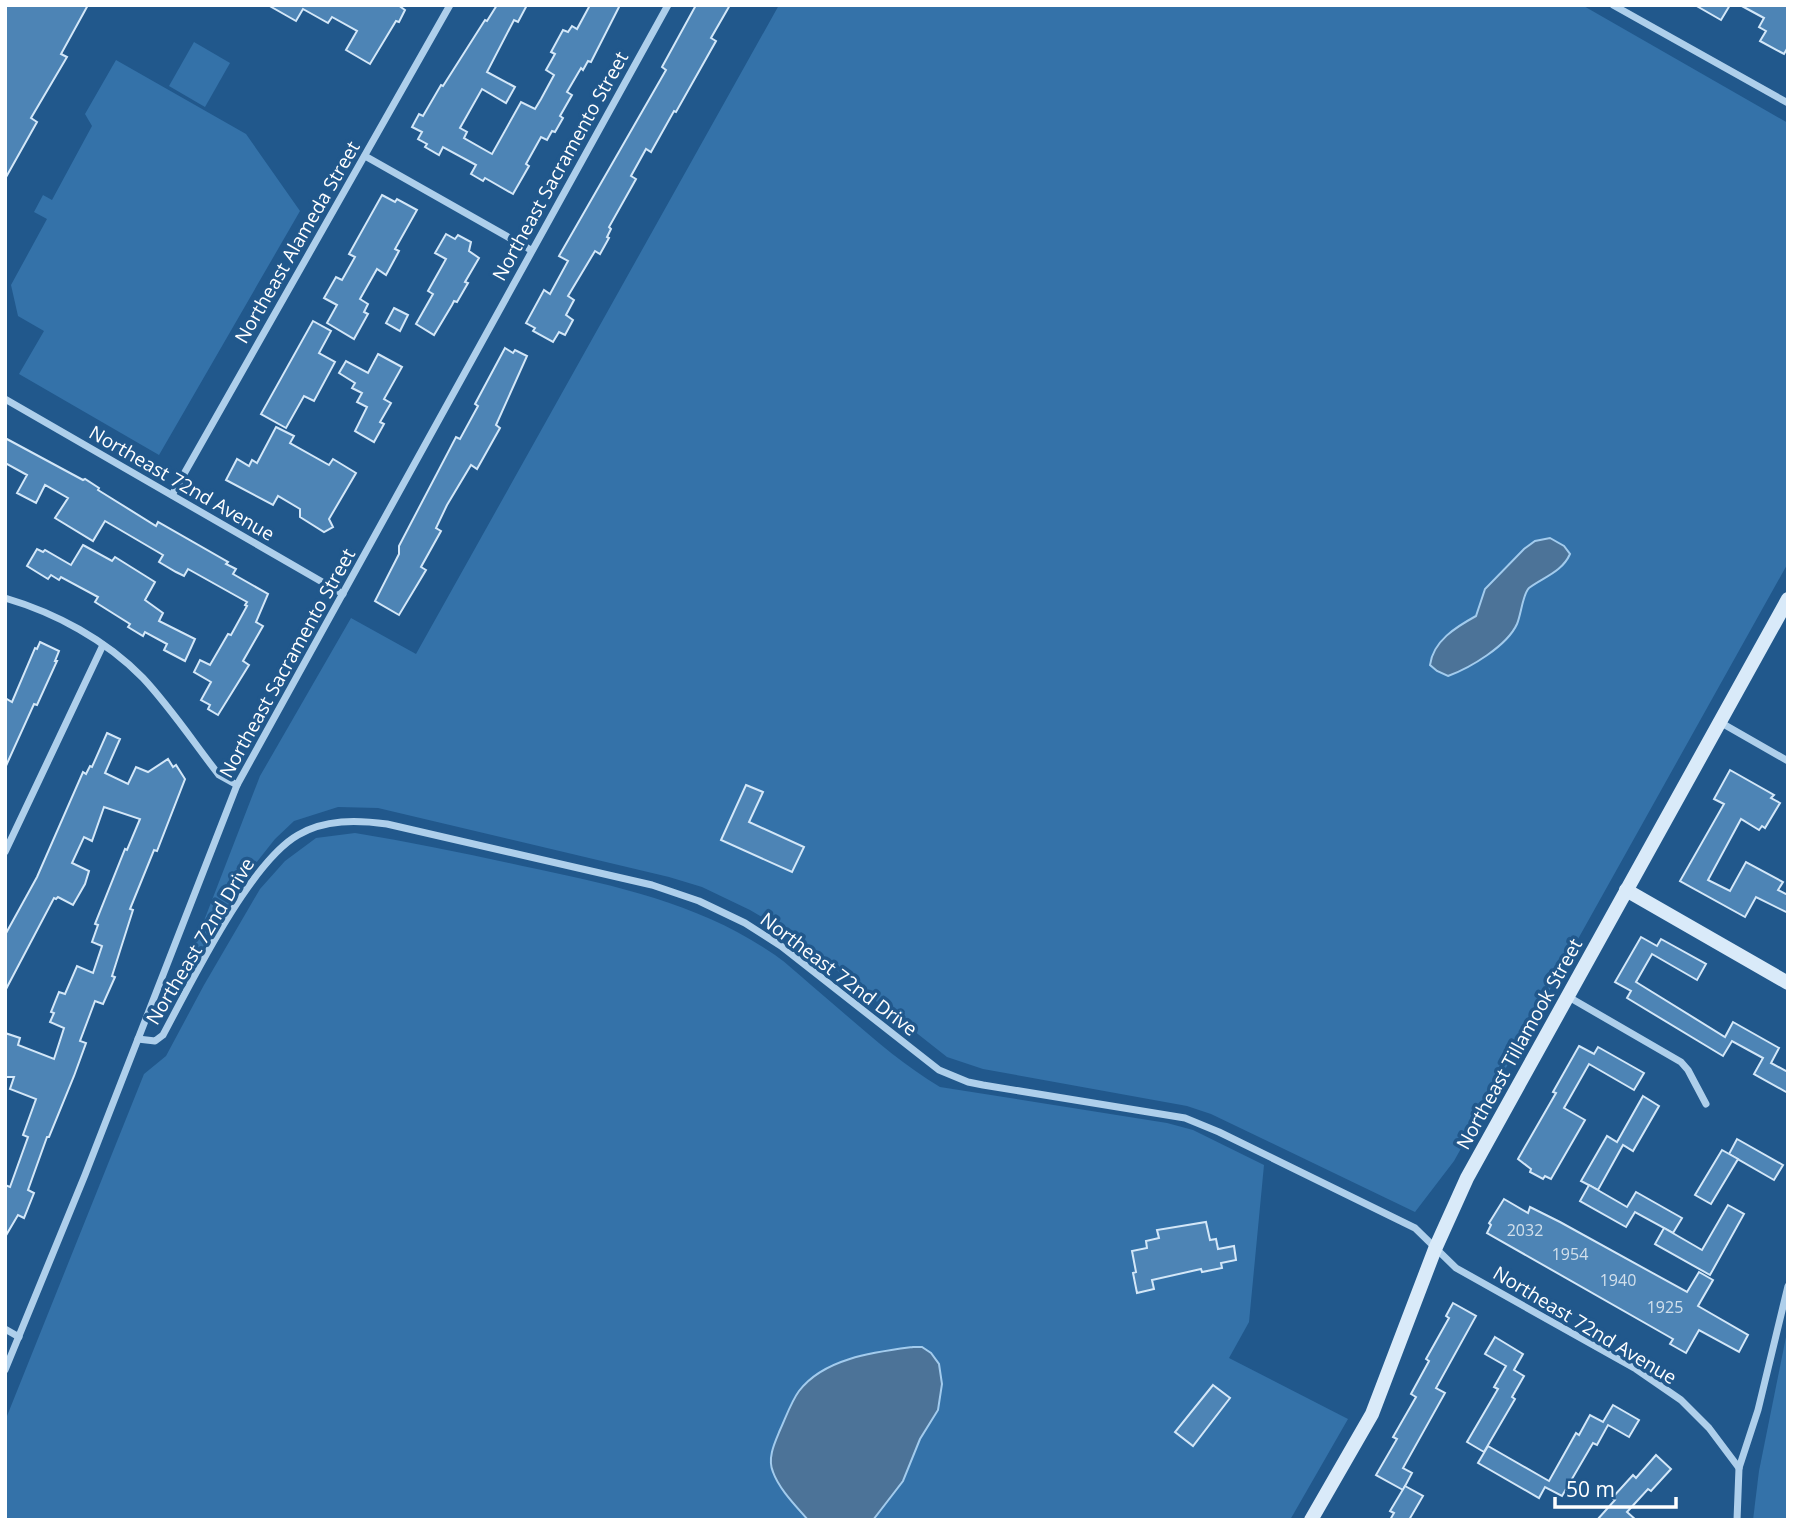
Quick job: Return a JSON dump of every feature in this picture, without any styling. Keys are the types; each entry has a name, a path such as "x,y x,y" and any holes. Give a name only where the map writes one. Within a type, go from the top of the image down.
{"street":[{"name":"Northeast Alameda Street","path":"172,495 450,5"},
{"name":"Northeast Sacramento Street","path":"5,1370 237,785 668,5"},
{"path":"1613,5 1788,103"},
{"path":"365,156 531,250"},
{"name":"Northeast 72nd Avenue","path":"5,399 343,594"},
{"path":"5,598 57,617 103,645 141,677 219,775 237,785"},
{"name":"Northeast Tillamook Street","path":"1311,1520 1375,1406 1435,1249 1467,1178 1788,599"},
{"path":"5,852 103,645"},
{"path":"1718,721 1788,761"},
{"name":"Northeast 72nd Drive","path":"138,1039 155,1041 163,1035 233,912 263,865 281,847 299,834 333,823 368,821 387,824 652,885 699,901 745,923 781,946 939,1070 968,1082 1185,1118 1415,1228 1435,1249"},
{"path":"1626,890 1788,983"},
{"path":"1567,996 1681,1062 1706,1104"},
{"name":"Northeast 72nd Avenue","path":"1435,1249 1456,1268 1636,1368 1681,1401 1709,1428 1739,1468"},
{"path":"1737,1520 1739,1468 1758,1410 1788,1286"},
{"path":"5,1329 19,1337"}],"shaded area":[{"path":"779,5 1582,5 1788,123 1788,563 1454,1161 1415,1212 1211,1114 1187,1106 983,1069 947,1057 791,934 702,887 378,808 338,807 294,821 275,839 245,877 178,988 260,776 351,618 416,654"},
{"path":"194,42 230,63 205,107 169,86"},
{"path":"116,60 246,134 300,211 159,455 19,374 44,331 18,316 11,285 47,219 34,212 43,195 52,200 92,126 85,114"},
{"path":"1550,538 1564,546 1570,554 1557,570 1529,588 1517,624 1505,640 1477,662 1448,676 1430,665 1441,642 1453,630 1476,616 1485,589 1524,549 1535,541"},
{"path":"355,833 600,883 660,900 719,923 775,955 890,1052 940,1087 1167,1123 1193,1130 1264,1165 1249,1322 1229,1358 1348,1419 1290,1520 5,1520 5,1421 144,1074 166,1056 260,889 285,861 316,838"},
{"path":"1788,1327 1788,1520 1753,1520 1759,1471"},
{"path":"922,1347 931,1353 939,1364 942,1384 938,1410 920,1439 903,1481 873,1520 808,1520 784,1491 771,1467 774,1445 796,1395 810,1380 836,1364 867,1354"}],"building":[{"path":"5,5 88,5 61,54 67,57 31,118 37,122 5,179"},
{"path":"268,5 398,5 405,10 370,64 346,50 357,31 332,17 328,23 303,9 296,21"},
{"path":"497,5 527,5 518,22 514,20 487,72 515,87 506,103 482,89 460,128 467,132 464,138 492,154 521,102 535,109 541,99 554,75 546,70 555,54 551,52 563,30 568,32 572,26 577,29 590,5 620,5 591,62 588,61 583,70 581,68 567,92 572,95 560,116 563,118 547,140 541,137 513,194 485,178 483,181 471,174 476,165 443,147 439,155 425,147 427,144 418,139 422,132 412,127 419,114 423,116 441,85 443,86"},
{"path":"696,5 730,5 711,38 716,41 676,112 674,111 651,152 646,149 631,176 636,179 609,227 609,238 600,254 595,251 568,296 574,300 566,315 573,320 565,335 559,332 553,342 533,331 535,328 526,323 544,290 550,294 568,261 559,256 666,70 662,67"},
{"path":"1695,5 1730,5 1721,20"},
{"path":"1740,5 1788,5 1788,47 1784,54 1760,41 1766,31 1759,27 1764,18"},
{"path":"382,195 395,202 397,199 417,210 395,249 399,251 386,275 377,269 360,299 368,304 364,312 368,314 354,339 327,323 337,305 324,298 336,277 342,280 355,257 349,254"},
{"path":"446,234 455,239 458,235 471,242 469,251 479,258 457,302 454,301 434,335 416,324 433,294 428,291 446,259 435,253"},
{"path":"394,308 408,315 400,331 386,323"},
{"path":"313,321 331,331 319,353 335,362 314,401 304,396 286,428 261,414"},
{"path":"505,348 527,356 496,425 500,428 477,469 471,465 447,505 436,528 441,531 421,567 426,570 399,615 375,601 399,554 399,546 456,437 460,439 478,406 475,404"},
{"path":"378,354 402,367 384,399 391,403 380,422 384,424 374,442 355,431 367,407 357,402 362,393 352,388 355,383 339,373 346,361 368,373"},
{"path":"276,427 294,436 290,443 329,465 333,459 356,473 329,519 333,527 324,532 300,517 300,509 278,496 273,505 226,480 237,459 249,466 252,460 257,463"},
{"path":"5,438 85,479 156,526 158,522 228,562 226,564 236,569 233,574 268,594 256,622 263,626 243,661 249,665 218,715 208,709 210,705 201,700 211,682 194,672 200,660 210,665 228,634 231,635 247,602 188,569 184,576 176,572 159,562 163,555 105,521 93,541 55,518 68,498 45,485 36,503 17,493 27,475 5,463"},
{"path":"83,545 112,561 115,557 155,582 145,600 163,613 159,621 195,639 185,661 164,650 167,644 145,632 143,636 128,627 130,624 95,602 98,597 61,577 59,580 51,575 48,579 27,566 37,549 43,552 45,550 71,565"},
{"path":"40,642 59,651 57,661 5,768 5,698 12,702"},
{"path":"107,733 120,739 105,773 128,784 136,767 148,772 168,759 173,767 176,765 185,779 157,851 154,850 130,909 133,910 112,976 115,977 103,1004 95,1001 80,1041 86,1043 28,1190 34,1193 24,1218 18,1215 5,1237 5,1185 10,1187 28,1137 23,1135 36,1099 10,1089 14,1077 5,1077 5,1033 20,1038 18,1045 54,1059 64,1028 50,1022 54,1013 51,1012 59,992 65,994 77,966 93,973 102,946 92,942 98,925 95,924 140,819 104,807 92,841 84,837 72,863 89,871 85,884 73,905 58,897 54,898 5,991 5,935 37,877 83,772 86,774 90,766 92,767"},
{"path":"1730,770 1774,795 1771,798 1780,803 1765,828 1762,826 1759,830 1741,819 1708,880 1730,891 1746,862 1783,882 1778,890 1788,895 1788,913 1756,897 1745,917 1680,881 1724,804 1714,799"},
{"path":"746,785 763,792 749,822 804,847 792,872 721,840"},
{"path":"1641,937 1657,946 1661,939 1706,964 1697,980 1652,954 1636,982 1725,1037 1733,1022 1779,1048 1771,1063 1788,1072 1788,1093 1754,1074 1763,1058 1732,1041 1723,1056 1627,998 1631,991 1615,982"},
{"path":"1579,1046 1594,1054 1598,1047 1644,1073 1634,1090 1589,1064 1564,1108 1585,1120 1551,1179 1545,1176 1543,1179 1530,1172 1531,1169 1518,1159"},
{"path":"1643,1096 1659,1106 1633,1151 1623,1145 1598,1190 1581,1181 1607,1136 1617,1142"},
{"path":"1737,1139 1783,1165 1774,1180 1729,1154"},
{"path":"1722,1150 1738,1159 1711,1204 1695,1195"},
{"path":"1589,1185 1627,1207 1636,1192 1682,1218 1673,1233 1635,1212 1626,1227 1580,1201"},
{"path":"1504,1199 1528,1213 1530,1207 1560,1222 1687,1292 1699,1272 1713,1280 1698,1306 1748,1335 1739,1352 1699,1330 1686,1353 1670,1344 1673,1339 1487,1233 1491,1225 1489,1223"},
{"path":"1728,1205 1744,1214 1710,1275 1655,1244 1664,1228 1702,1250"},
{"path":"1206,1222 1210,1240 1216,1239 1218,1249 1234,1246 1236,1260 1221,1263 1222,1268 1202,1272 1201,1269 1152,1280 1154,1289 1137,1293 1132,1251 1147,1248 1146,1241 1159,1238 1157,1230"},
{"path":"1453,1303 1476,1316 1436,1388 1445,1393 1403,1468 1412,1473 1403,1490 1376,1475 1397,1439 1393,1437 1416,1397 1411,1394 1429,1361 1426,1359 1449,1318 1446,1316"},
{"path":"1495,1337 1523,1354 1514,1370 1524,1376 1512,1397 1515,1399 1484,1452 1467,1442 1498,1389 1494,1387 1506,1366 1485,1354"},
{"path":"1213,1385 1230,1398 1193,1446 1175,1432"},
{"path":"1613,1405 1639,1420 1629,1437 1608,1425 1597,1445 1593,1443 1562,1496 1545,1487 1539,1498 1478,1463 1488,1446 1549,1481 1576,1433 1579,1435 1590,1415 1603,1422"},
{"path":"1656,1455 1671,1469 1627,1512 1636,1520 1597,1520 1615,1500 1612,1498 1633,1475 1636,1478"},
{"path":"1405,1486 1423,1496 1409,1520 1390,1520 1394,1513 1390,1511"}]}
